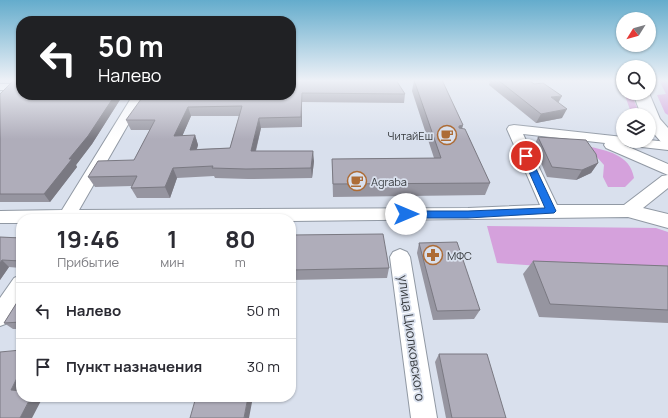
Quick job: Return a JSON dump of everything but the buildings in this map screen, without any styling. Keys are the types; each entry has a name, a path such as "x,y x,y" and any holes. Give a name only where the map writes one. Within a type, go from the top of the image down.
{"main road":[{"path":"644,100 652,121 668,139"},
{"path":"654,100 660,114 668,120"}],"street":[{"path":"68,214 136,100"},
{"path":"551,211 514,128 594,139 668,146"},
{"path":"594,139 668,170"},
{"path":"628,211 668,180"},
{"path":"296,215 628,211 668,221"},
{"path":"0,217 16,217"},
{"name":"улица Циолковского","path":"400,257 424,418"},
{"path":"0,316 16,292"}],"shaded area":[{"path":"627,100 634,100 637,108 629,108"},
{"path":"659,100 668,100 668,115 665,113"},
{"path":"587,146 610,152 623,159 632,170 634,178 625,187 608,187 603,177 604,165"},
{"path":"487,226 656,228 668,232 668,275 497,263"}],"place":[{"name":"ЧитайЕш","path":"447,135"},
{"name":"Agraba","path":"357,181"},
{"name":"МФС","path":"433,255"}],"route":[{"path":"406,214 468,214 551,211 526,156"}]}
